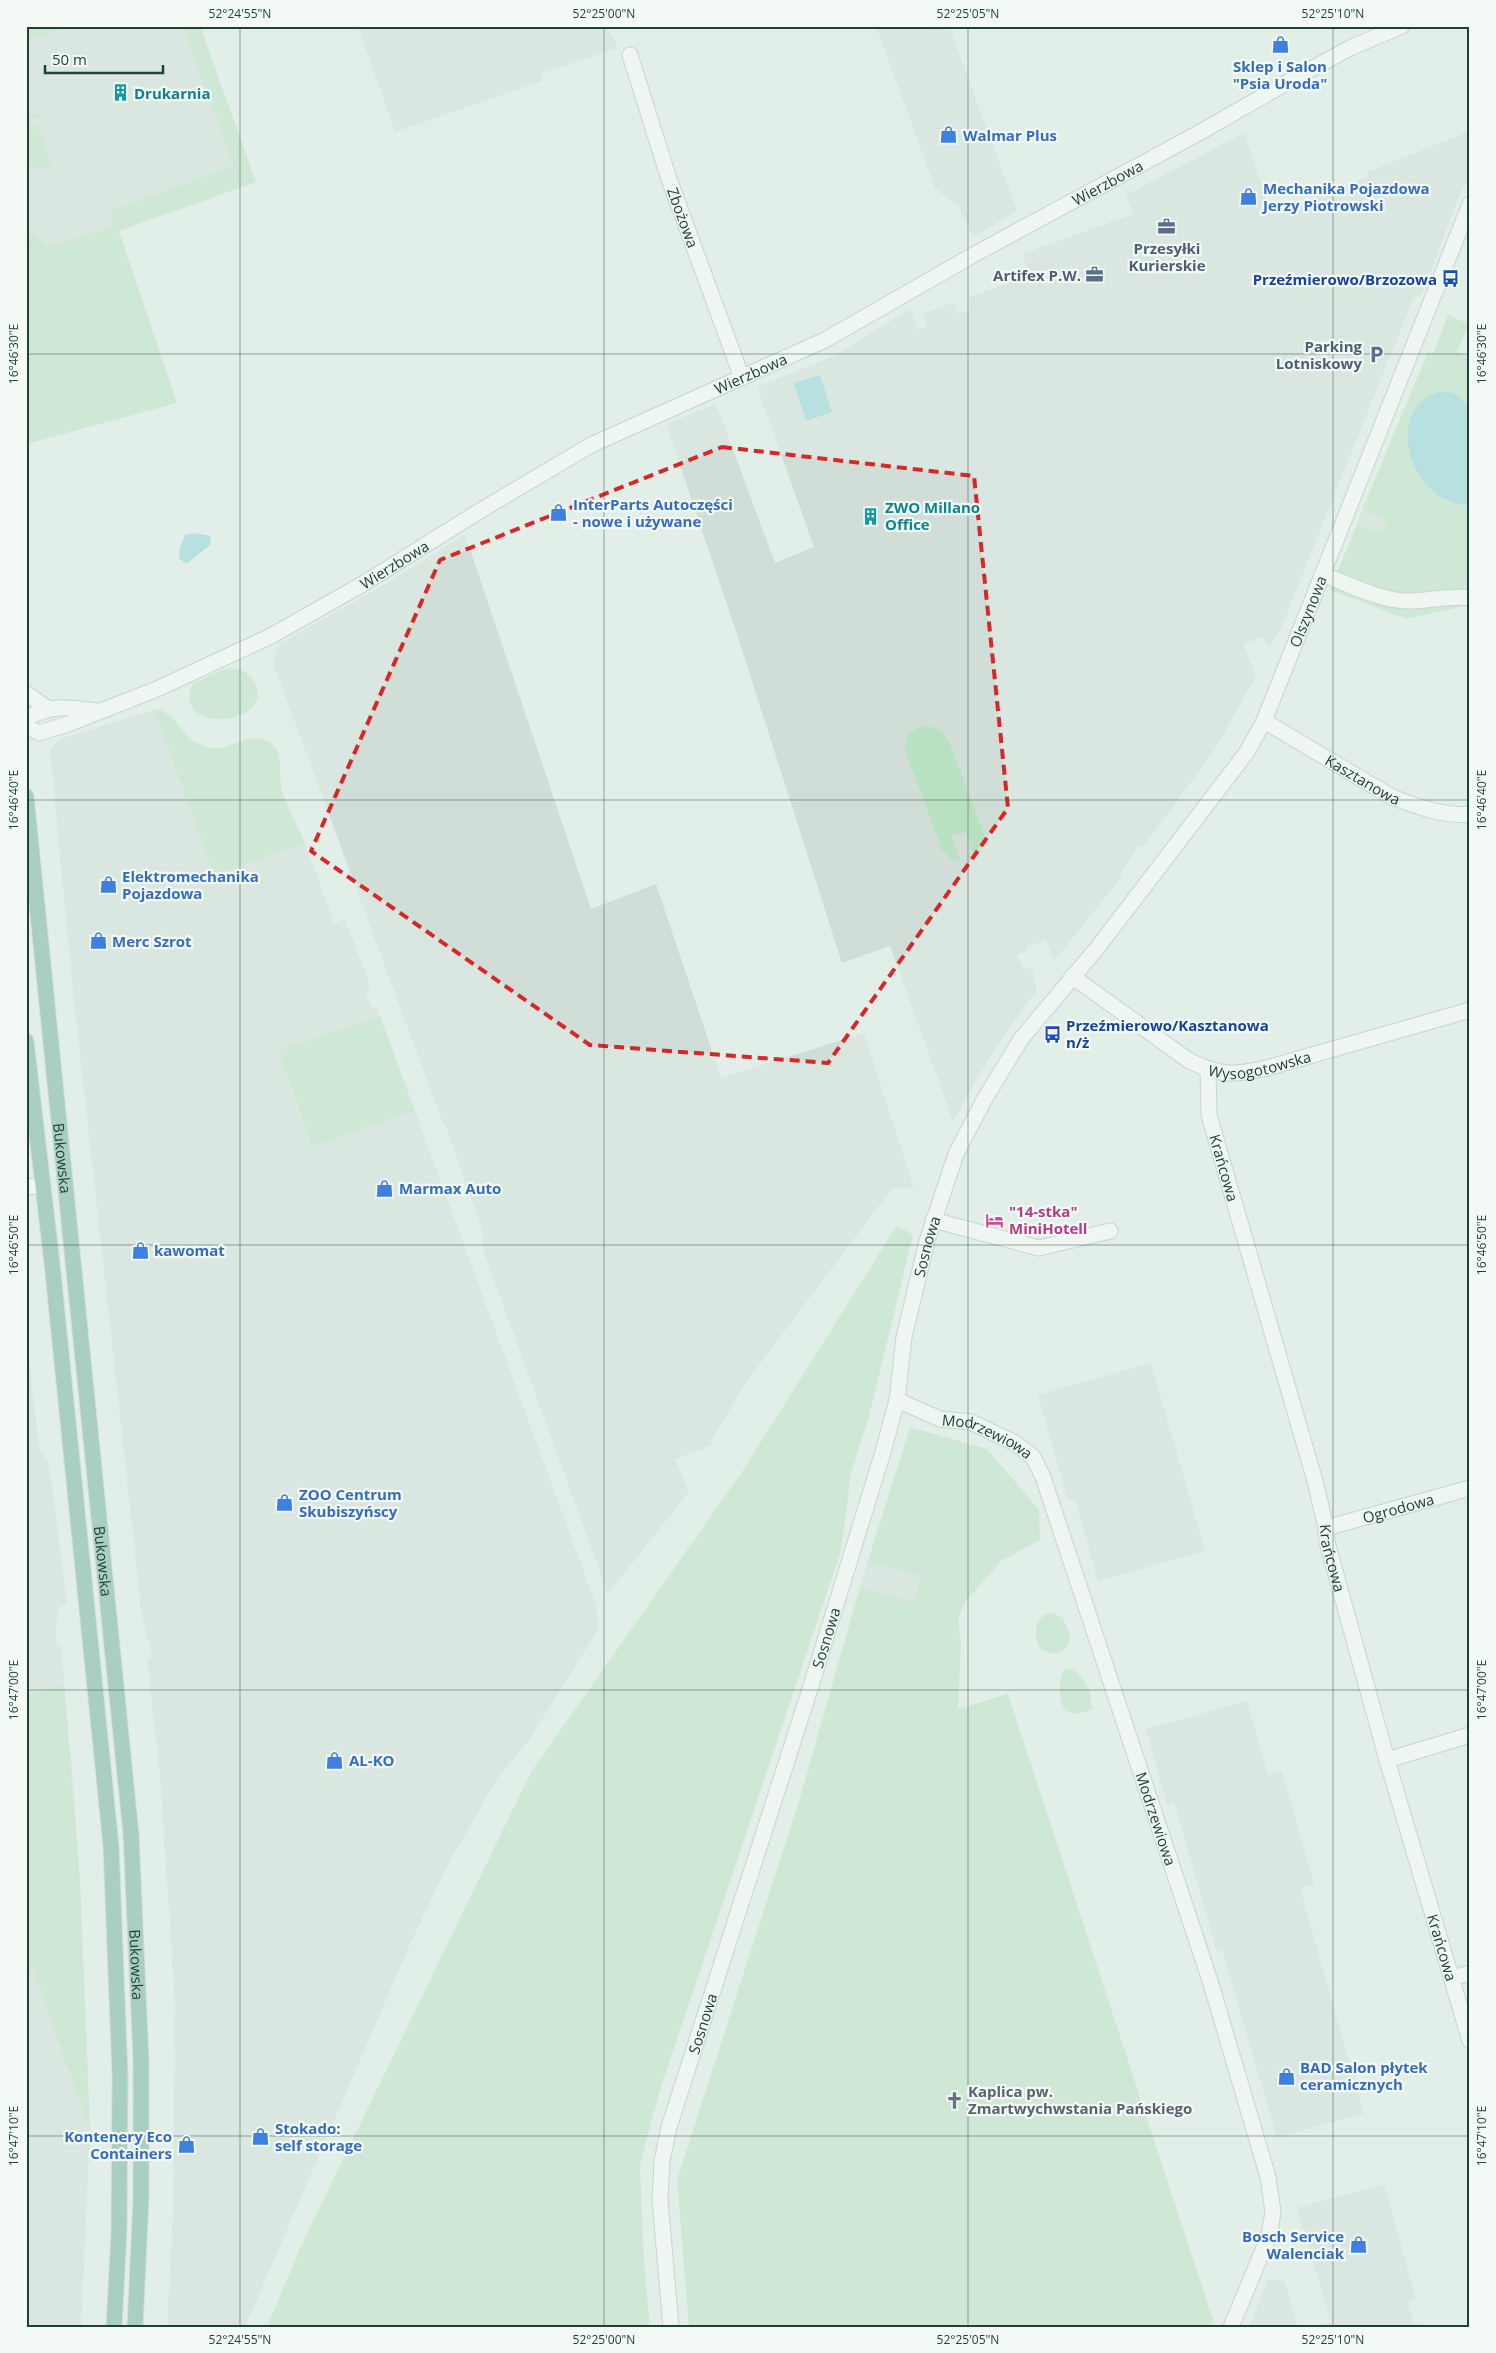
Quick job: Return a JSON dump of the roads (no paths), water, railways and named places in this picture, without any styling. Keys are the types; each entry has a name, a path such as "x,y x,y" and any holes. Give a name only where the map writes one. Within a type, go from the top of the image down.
{"main road":[{"name":"Bukowska","path":"26,796 132,1844 142,2067 141,2199 135,2327"},
{"name":"Bukowska","path":"26,1041 43,1185 111,1846 120,2075 119,2232 114,2327"}],"street":[{"name":"Wierzbowa","path":"26,726 39,733 68,724 96,711 157,689 271,636 361,585 496,501 591,445 833,335 975,254 1197,134 1352,47 1402,26"},
{"name":"Zbożowa","path":"630,55 669,180 742,378"},
{"name":"Olszynowa","path":"1072,976 1098,947 1235,768 1264,721 1470,204"},
{"path":"1322,574 1394,600 1411,602 1460,596 1470,598"},
{"path":"26,693 47,708"},
{"name":"Wierzbowa","path":"26,718 47,708 65,707 96,711"},
{"name":"Kasztanowa","path":"1264,721 1392,797 1413,805 1456,815 1470,814"},
{"name":"Wysogotowska","path":"1072,976 1181,1056 1208,1071 1238,1074 1267,1068 1470,1010"},
{"name":"Sosnowa","path":"671,2327 660,2200 662,2161 669,2128 811,1686 897,1400 904,1337 933,1220 963,1140 1006,1061 1072,976"},
{"name":"Krańcowa","path":"1208,1071 1209,1115 1315,1481 1326,1528 1327,1542 1387,1760 1470,2041"},
{"path":"26,1187 43,1185"},
{"path":"933,1220 1039,1248 1110,1231"},
{"name":"Modrzewiowa","path":"897,1400 940,1419 971,1422 1015,1443 1033,1457 1043,1477 1211,1984 1268,2177 1273,2212 1270,2236 1231,2327"},
{"name":"Ogrodowa","path":"1326,1528 1470,1488"},
{"path":"1387,1760 1470,1735"},
{"path":"1452,1978 1470,1973"}],"water":[{"path":"820,375 832,412 806,421 794,383"},
{"path":"1446,391 1456,394 1470,409 1470,505 1448,501 1430,489 1417,471 1409,451 1408,431 1413,412 1425,398"},
{"path":"193,533 211,536 210,545 186,564 179,558 180,547 185,535"}],"place":[{"name":"Sklep i Salon \"Psia Uroda\"","path":"1280,45"},
{"name":"Drukarnia","path":"120,93"},
{"name":"Walmar Plus","path":"949,135"},
{"name":"Mechanika Pojazdowa Jerzy Piotrowski","path":"1249,197"},
{"name":"Przesyłki Kurierskie","path":"1167,227"},
{"name":"Artifex P.W.","path":"1095,275"},
{"name":"Przeźmierowo/Brzozowa","path":"1451,279"},
{"name":"Parking Lotniskowy","path":"1376,355"},
{"name":"InterParts Autoczęści - nowe i używane","path":"559,513"},
{"name":"ZWO Millano Office","path":"871,516"},
{"name":"Elektromechanika Pojazdowa","path":"108,885"},
{"name":"Merc Szrot","path":"98,941"},
{"name":"Przeźmierowo/Kasztanowa n/ż","path":"1052,1034"},
{"name":"Marmax Auto","path":"385,1188"},
{"name":"\"14-stka\" MiniHotell","path":"995,1220"},
{"name":"kawomat","path":"140,1250"},
{"name":"ZOO Centrum Skubiszyńscy","path":"285,1503"},
{"name":"AL-KO","path":"335,1760"},
{"name":"BAD Salon płytek ceramicznych","path":"1286,2076"},
{"name":"Kaplica pw. Zmartwychwstania Pańskiego","path":"954,2100"},
{"name":"Stokado: self storage","path":"261,2137"},
{"name":"Kontenery Eco Containers","path":"186,2145"},
{"name":"Bosch Service Walenciak","path":"1358,2245"}]}
